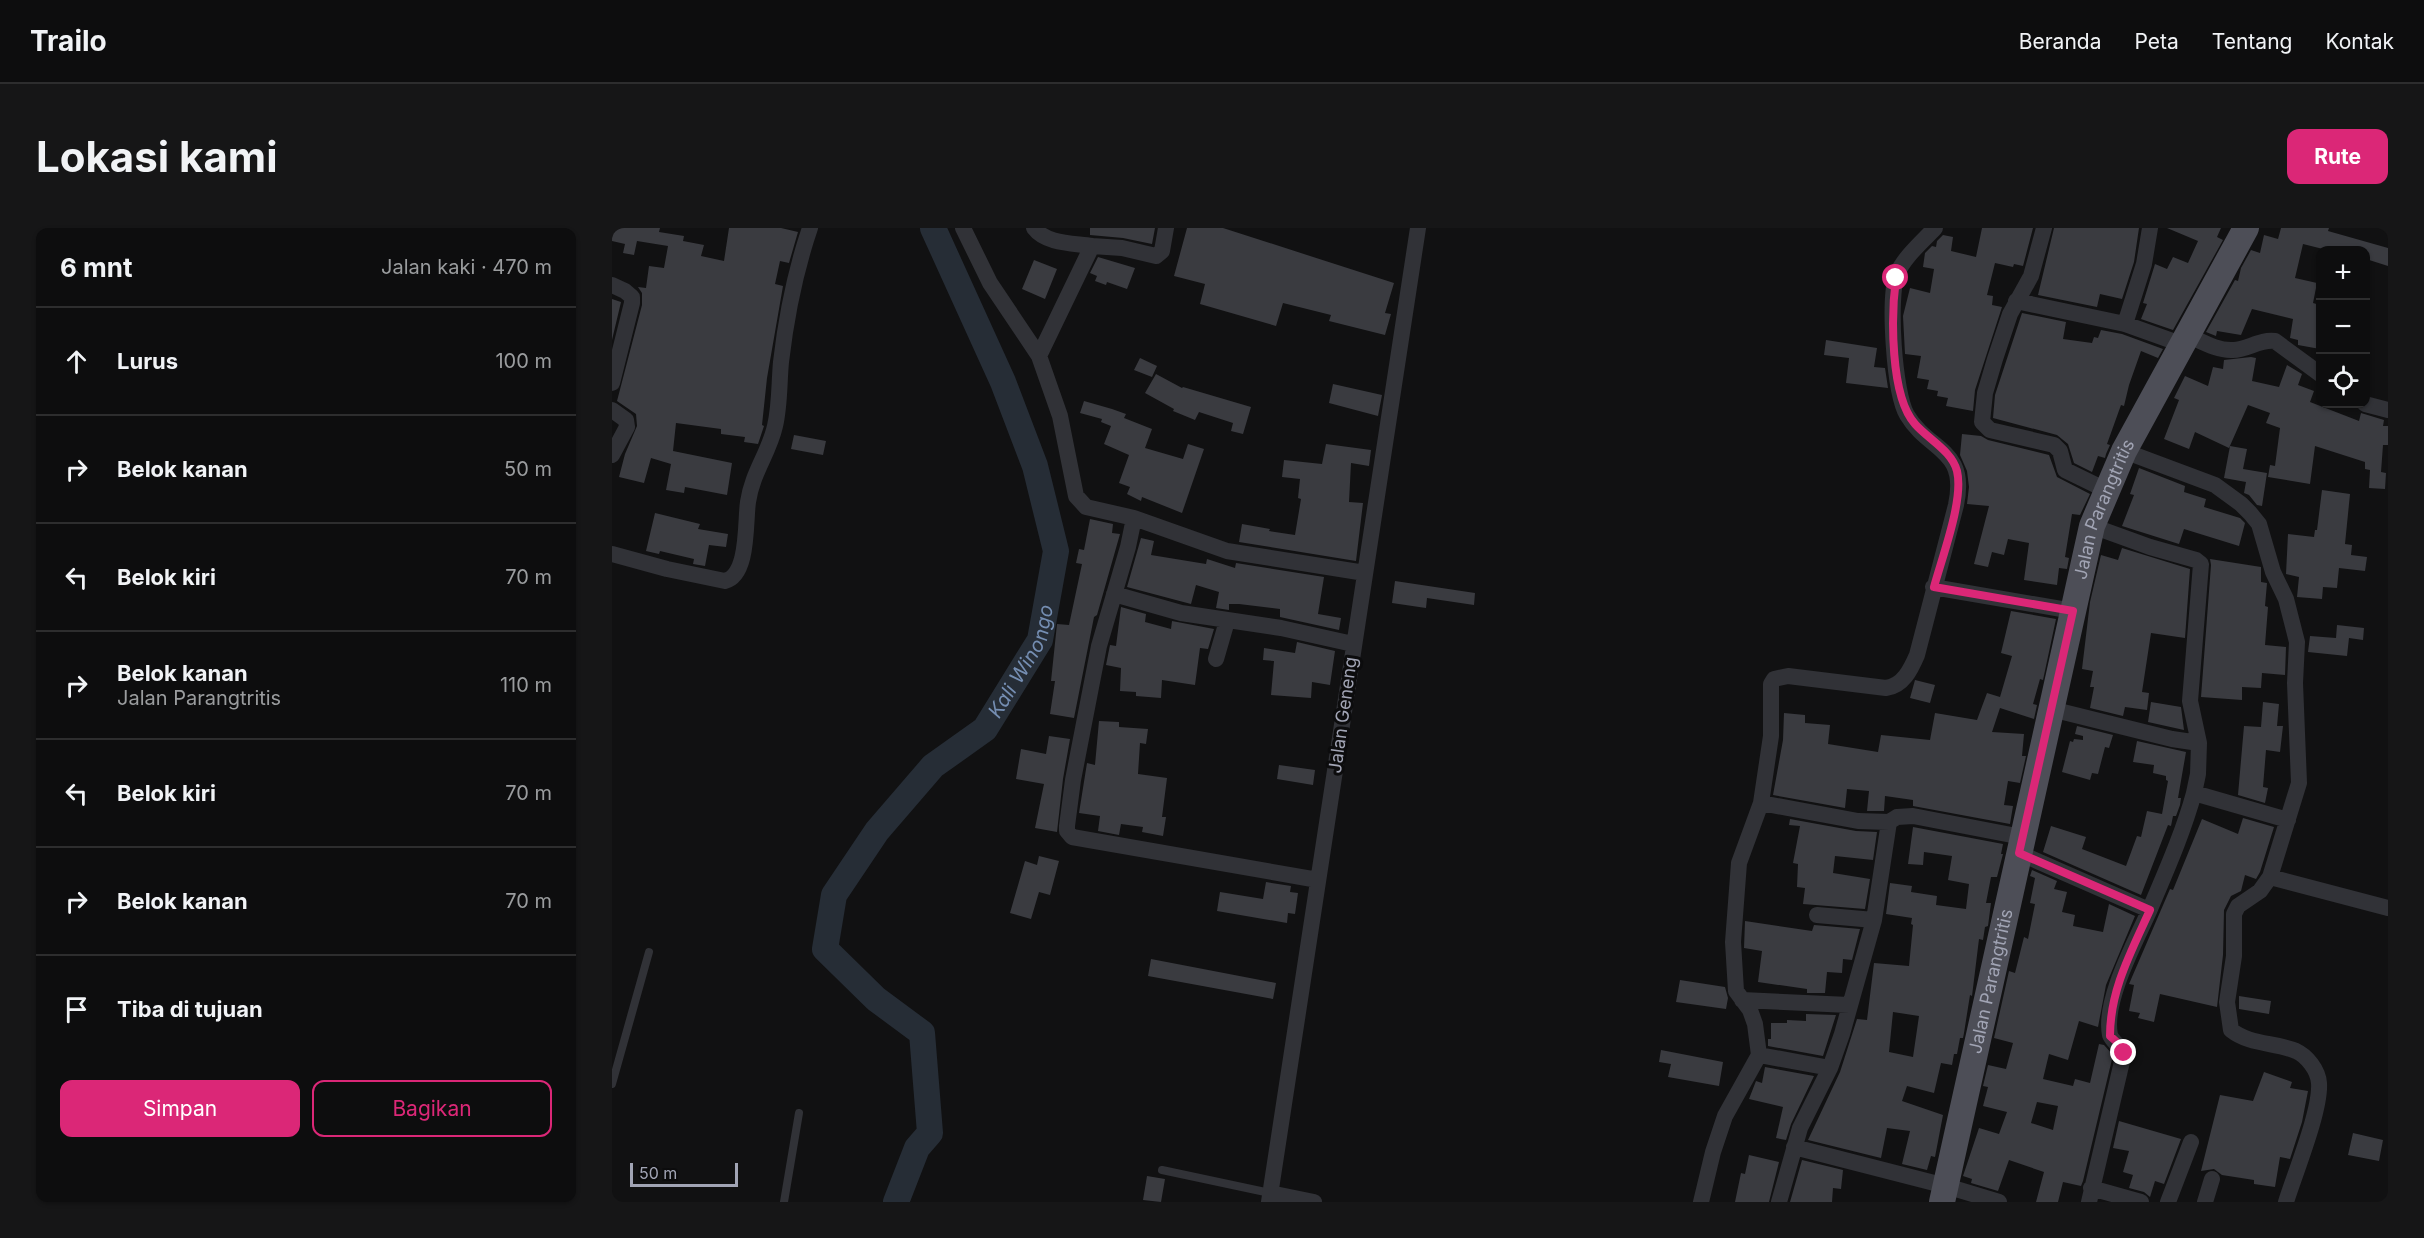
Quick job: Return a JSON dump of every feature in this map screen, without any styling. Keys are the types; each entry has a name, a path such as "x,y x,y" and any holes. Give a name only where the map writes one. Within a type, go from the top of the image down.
{"main road":[{"name":"Jalan Parangtritis","path":"1944,1194 2092,525 2124,451 2246,228"}],"street":[{"path":"612,554 703,578 725,581 737,574 744,550 751,484 776,425 788,319 810,228"},
{"path":"963,228 990,283 1039,356 1060,416 1076,496 1086,507 1134,518 1227,551 1365,573"},
{"path":"1034,228 1047,239 1090,246 1122,248 1156,256 1162,251 1166,228"},
{"path":"1039,356 1090,246 1088,228"},
{"name":"Jalan Geneng","path":"1269,1197 1418,228"},
{"path":"1701,1202 1713,1152 1725,1116 1759,1055 1755,1024 1736,990 1734,977 1735,893 1739,863 1761,803 1771,736 1771,684 1774,679 1788,676 1886,688 1897,684 1908,674 1917,655 1956,505 1958,475 1950,458 1907,415 1899,390 1893,310 1898,272 1935,228"},
{"path":"2044,228 2031,276 2016,301 1995,359 1986,393 1982,422 1990,430 2054,445 2060,451 2065,470 2106,490"},
{"path":"2125,324 2144,264 2150,228"},
{"path":"612,285 632,297 632,303 612,383"},
{"path":"2016,301 2125,324 2218,348 2234,350 2275,340 2316,371"},
{"path":"2370,406 2388,411"},
{"path":"612,410 626,420 627,427 612,454"},
{"path":"2124,451 2214,485 2241,504 2259,524 2273,572 2286,599 2297,642 2295,716 2299,783 2270,877 2260,891 2238,906 2234,914 2234,956 2227,1002 2231,1030 2241,1038 2298,1052 2309,1061 2318,1074 2318,1098 2286,1202"},
{"path":"1134,518 1128,547 1104,623 1094,668 1073,780 1067,831 1072,837 1086,840 1318,880"},
{"path":"2092,525 2150,547 2196,560 2201,564 2190,701 2199,743 2198,774 2172,858 2122,970 2115,992 2110,1018 2110,1036 2119,1044 2124,1053 2090,1195 2141,1202"},
{"path":"1934,587 2073,611"},
{"path":"1114,594 1181,613 1281,628 1353,644"},
{"path":"1216,659 1227,621"},
{"path":"2051,709 2172,739 2199,743"},
{"path":"2194,793 2288,820"},
{"path":"1761,803 1858,821 1889,822 1897,817 1913,816 2020,845 2150,910"},
{"path":"1779,1202 1794,1147 1809,1109 1830,1068 1874,920 1889,822"},
{"path":"2270,877 2388,908"},
{"path":"1817,915 1874,920"},
{"path":"1742,1000 1849,1005"},
{"path":"1759,1055 1830,1068"},
{"path":"2168,1202 2191,1142"},
{"path":"1794,1147 1944,1194 1998,1202"},
{"path":"2205,1202 2212,1179"},
{"path":"1269,1197 1314,1202"}],"lane":[{"path":"612,1084 649,952"},
{"path":"784,1202 799,1113"},
{"path":"1162,1170 1269,1197"}],"building":[{"path":"612,228 660,228 659,232 684,236 683,241 704,245 701,256 724,261 729,228 781,228 798,232 789,263 780,261 775,284 783,286 767,378 762,425 764,426 758,444 744,442 745,437 721,434 721,429 676,423 673,451 732,463 727,495 685,487 684,493 666,490 671,464 651,458 644,483 619,477 625,454 637,426 636,414 617,401 642,305 642,293 638,287 646,288 649,266 664,268 668,246 637,241 634,255 623,253 625,244 612,241"},
{"path":"1090,228 1155,228 1152,244 1090,235"},
{"path":"1187,228 1223,228 1394,283 1385,313 1391,314 1385,335 1329,321 1331,315 1283,303 1276,326 1200,304 1205,284 1174,276"},
{"path":"1982,228 2033,228 2023,266 2014,264 2013,267 1995,263 1987,295 1993,296 1992,305 2002,307 1975,390 1973,411 1946,406 1948,398 1937,396 1938,391 1927,389 1929,380 1917,378 1921,356 1905,354 1903,316 1910,288 1930,293 1934,269 1923,267 1925,253 1932,246 1936,247 1937,241 1943,235 1953,237 1951,251 1976,257"},
{"path":"2054,228 2139,228 2134,262 2122,299 2100,294 2097,307 2038,295"},
{"path":"2167,228 2221,228 2217,237 2223,240 2173,330 2141,319 2147,304 2143,303 2155,264 2167,269 2173,257 2188,263 2198,241"},
{"path":"2281,228 2329,228 2328,231 2388,248 2388,266 2370,260 2370,246 2316,247 2303,244 2295,278 2316,283 2313,303 2316,304 2316,348 2298,345 2298,340 2290,338 2293,319 2252,309 2241,335 2217,331 2216,336 2206,332 2235,280 2238,281 2241,268 2251,250 2260,253 2264,235 2278,239"},
{"path":"1098,257 1135,268 1127,289 1107,282 1106,285 1095,281 1097,276 1090,273"},
{"path":"1034,260 1057,269 1045,299 1022,289"},
{"path":"612,299 621,302 612,340"},
{"path":"2022,313 2066,322 2063,339 2092,343 2094,337 2098,338 2101,330 2122,334 2163,349 2158,358 2141,351 2124,406 2121,405 2107,444 2110,445 2105,458 2098,456 2092,472 2074,463 2068,444 2057,435 1993,418 1995,395"},
{"path":"1826,340 1877,348 1874,367 1885,368 1888,388 1846,383 1849,358 1824,355"},
{"path":"1140,358 1157,366 1152,377 1134,370"},
{"path":"2256,358 2252,381 2279,387 2287,365 2302,374 2298,385 2314,391 2310,402 2316,404 2316,408 2325,408 2359,421 2361,413 2384,420 2383,426 2388,426 2388,445 2383,445 2381,472 2386,473 2385,489 2369,488 2370,470 2365,469 2365,462 2315,446 2310,484 2268,477 2270,465 2275,466 2280,428 2266,423 2270,413 2248,405 2229,448 2195,432 2189,449 2164,439 2179,400 2174,398 2185,376 2208,386 2213,367 2223,369 2224,360"},
{"path":"1156,374 1182,388 1251,407 1243,434 1231,431 1233,423 1199,412 1195,420 1173,411 1174,409 1145,393"},
{"path":"1333,384 1382,395 1378,416 1329,403"},
{"path":"1084,401 1126,414 1124,418 1152,429 1145,448 1183,459 1188,444 1204,449 1182,513 1142,497 1141,501 1127,494 1130,487 1119,483 1129,455 1104,444 1111,426 1101,422 1102,419 1080,413"},
{"path":"1962,434 1981,436 1988,440 2049,455 2057,477 2090,494 2080,515 2072,514 2065,557 2069,558 2067,569 2059,568 2057,585 2024,580 2029,543 2008,539 2004,555 1992,552 1988,567 1974,564 1989,506 1967,504 1969,487 1967,471 1960,455"},
{"path":"794,435 826,441 823,455 791,449"},
{"path":"1326,444 1371,450 1369,466 1351,463 1349,502 1363,503 1356,561 1239,542 1242,524 1295,535 1301,499 1298,498 1300,479 1282,477 1284,460 1322,464"},
{"path":"2230,446 2247,449 2243,469 2267,473 2262,506 2257,505 2249,495 2244,493 2246,482 2224,478"},
{"path":"2139,468 2185,486 2184,492 2206,499 2204,507 2240,518 2245,523 2239,546 2184,529 2179,544 2122,526 2134,495 2130,494"},
{"path":"2322,490 2350,494 2345,544 2352,545 2351,555 2367,557 2365,571 2339,568 2337,588 2323,587 2322,599 2297,597 2299,577 2286,574 2288,534 2314,537"},
{"path":"655,513 700,524 698,529 728,534 726,547 709,545 705,566 693,564 694,559 660,551 659,554 646,551"},
{"path":"1090,519 1113,524 1112,533 1120,534 1097,615 1094,617 1074,718 1050,714 1055,681 1051,681 1057,624 1069,625 1082,564 1076,563 1079,549 1084,550"},
{"path":"1141,538 1154,541 1151,555 1206,564 1207,559 1235,568 1236,563 1324,577 1318,614 1341,618 1339,630 1280,617 1280,609 1239,604 1229,604 1229,610 1216,608 1219,592 1196,585 1191,604 1127,587"},
{"path":"2122,548 2190,569 2185,638 2151,633 2142,692 2149,693 2147,710 2125,707 2123,716 2090,708 2094,687 2090,687 2093,671 2082,669 2090,602 2101,555 2118,560"},
{"path":"2210,559 2261,567 2261,582 2267,583 2265,645 2286,647 2285,675 2262,673 2261,688 2242,687 2242,700 2201,697"},
{"path":"1395,581 1475,593 1474,605 1427,598 1426,608 1392,603"},
{"path":"1121,607 1146,614 1145,622 1171,629 1172,621 1214,629 1208,649 1200,648 1195,685 1162,680 1161,698 1136,696 1136,692 1120,691 1121,668 1106,665 1110,645 1116,646"},
{"path":"2011,611 2056,619 2043,680 2040,679 2033,704 2037,705 2034,719 2000,708 1992,732 2024,734 2022,756 2026,756 2020,783 2008,781 2004,805 2013,806 2010,824 1913,806 1913,800 1885,796 1884,811 1867,811 1869,791 1847,789 1845,808 1773,795 1783,740 1784,713 1805,715 1805,723 1830,725 1828,744 1878,752 1881,735 1930,740 1935,713 1977,720 1987,693 2000,697 2012,656 2001,653"},
{"path":"2337,625 2364,628 2363,640 2349,638 2347,656 2308,652 2310,636 2336,638"},
{"path":"1297,642 1335,651 1330,685 1312,682 1311,698 1271,695 1274,661 1263,660 1264,648 1295,653"},
{"path":"1915,680 1935,685 1930,703 1910,698"},
{"path":"2151,702 2181,707 2184,730 2148,722"},
{"path":"2263,702 2279,704 2277,726 2283,726 2280,752 2266,750 2263,787 2268,788 2265,803 2238,795 2244,726 2261,727"},
{"path":"1099,721 1119,722 1119,727 1148,729 1146,744 1140,743 1138,774 1167,778 1162,817 1166,817 1163,836 1142,832 1143,827 1121,824 1119,835 1098,831 1100,816 1079,813 1087,763 1095,765"},
{"path":"2077,726 2113,735 2109,748 2105,747 2098,774 2092,773 2090,780 2062,772 2070,741 2083,740 2083,736 2075,734"},
{"path":"1049,736 1070,739 1057,832 1035,828 1044,784 1016,779 1021,749 1046,754"},
{"path":"2137,741 2186,752 2178,798 2181,798 2180,805 2176,816 2173,816 2171,826 2168,825 2141,895 2043,852 2051,826 2086,837 2082,849 2126,866 2137,836 2141,837 2147,811 2162,814 2168,781 2166,776 2153,773 2154,765 2133,762"},
{"path":"1279,765 1315,770 1313,785 1277,779"},
{"path":"2243,818 2274,827 2256,879 2245,875 2241,891 2231,896 2224,910 2223,955 2217,1007 2160,994 2154,1022 2138,1018 2140,1013 2129,1011 2134,985 2129,984 2170,889 2173,890 2202,819 2238,834"},
{"path":"1790,819 1856,831 1877,832 1873,860 1835,856 1833,873 1870,879 1865,909 1803,904 1805,888 1797,887 1798,864 1793,863 1800,826 1789,825"},
{"path":"1913,827 2003,844 1997,877 1991,877 1986,903 1991,903 1988,926 1985,927 1983,940 1979,939 1972,996 1970,995 1963,1038 1960,1038 1957,1054 1954,1054 1952,1065 1941,1063 1934,1093 1907,1086 1902,1101 1943,1115 1935,1157 1931,1156 1927,1170 1902,1164 1910,1131 1887,1128 1881,1158 1808,1140 1840,1072 1857,1019 1867,1020 1874,963 1909,966 1912,918 1886,914 1890,883 1912,886 1911,892 1937,896 1936,905 1966,909 1969,884 1948,880 1952,856 1924,852 1923,865 1908,864","holes":["1893,1012 1919,1016 1913,1057 1889,1052"]},
{"path":"1039,856 1059,861 1050,895 1039,892 1031,919 1010,913 1025,861 1037,865"},
{"path":"2032,870 2057,881 2054,889 2067,892 2062,912 2075,915 2073,926 2103,932 2109,904 2135,916 2106,985 2098,1027 2079,1021 2068,1060 2049,1054 2043,1079 2073,1086 2075,1079 2090,1083 2099,1044 2104,1045 2113,1055 2083,1181 2081,1186 2063,1182 2058,1202 2036,1202 2044,1172 2009,1160 1998,1191 1971,1183 1972,1179 1963,1176 1979,1128 1999,1134 2007,1112 1983,1106 1988,1087 1983,1086 1988,1065 2006,1069 2013,1043 1994,1038 2009,971 2015,973 2024,937 2028,939 2035,904 2030,903 2035,878 2030,876","holes":["2037,1102 2058,1106 2053,1130 2031,1123"]},
{"path":"1266,882 1291,886 1290,892 1298,893 1295,914 1288,913 1287,923 1217,911 1220,892 1263,899"},
{"path":"1745,921 1812,931 1814,925 1860,929 1852,960 1843,959 1842,973 1827,972 1825,993 1807,993 1807,989 1758,982 1762,951 1744,948"},
{"path":"1151,959 1276,983 1273,999 1148,976"},
{"path":"1680,980 1725,987 1728,998 1726,1009 1676,1002"},
{"path":"2239,996 2271,1001 2269,1014 2239,1009"},
{"path":"1806,1014 1836,1015 1823,1056 1768,1046 1768,1039 1771,1039 1771,1023 1787,1023 1787,1020 1806,1021"},
{"path":"1661,1050 1723,1062 1719,1086 1668,1077 1671,1064 1659,1062"},
{"path":"1765,1067 1814,1076 1791,1124 1786,1140 1776,1138 1783,1107 1749,1099 1756,1081 1762,1083"},
{"path":"2264,1072 2292,1082 2290,1088 2308,1091 2302,1122 2290,1159 2280,1157 2275,1187 2254,1184 2254,1180 2222,1175 2214,1169 2201,1171 2220,1095 2253,1101"},
{"path":"2119,1121 2181,1139 2164,1184 2155,1181 2150,1197 2144,1192 2129,1188 2133,1175 2123,1172 2129,1151 2113,1148"},
{"path":"2353,1133 2383,1140 2379,1161 2348,1155"},
{"path":"1749,1155 1779,1162 1769,1202 1735,1202 1741,1173 1745,1174"},
{"path":"1802,1160 1843,1170 1841,1189 1833,1188 1832,1202 1790,1202"},
{"path":"1147,1176 1165,1179 1161,1202 1143,1200"}],"waterway":[{"name":"Kali Winongo","path":"896,1202 917,1148 930,1133 922,1033 876,999 825,949 834,895 877,831 933,766 985,729 1040,640 1056,551 1035,466 1003,382 933,228"}],"route":[{"path":"1896,278 1893,318 1902,404 1907,415 1917,427 1950,458 1956,468 1958,481 1956,505 1934,587 2073,611 2019,853 2150,910 2122,970 2110,1018 2110,1036 2119,1044 2124,1053"}]}
